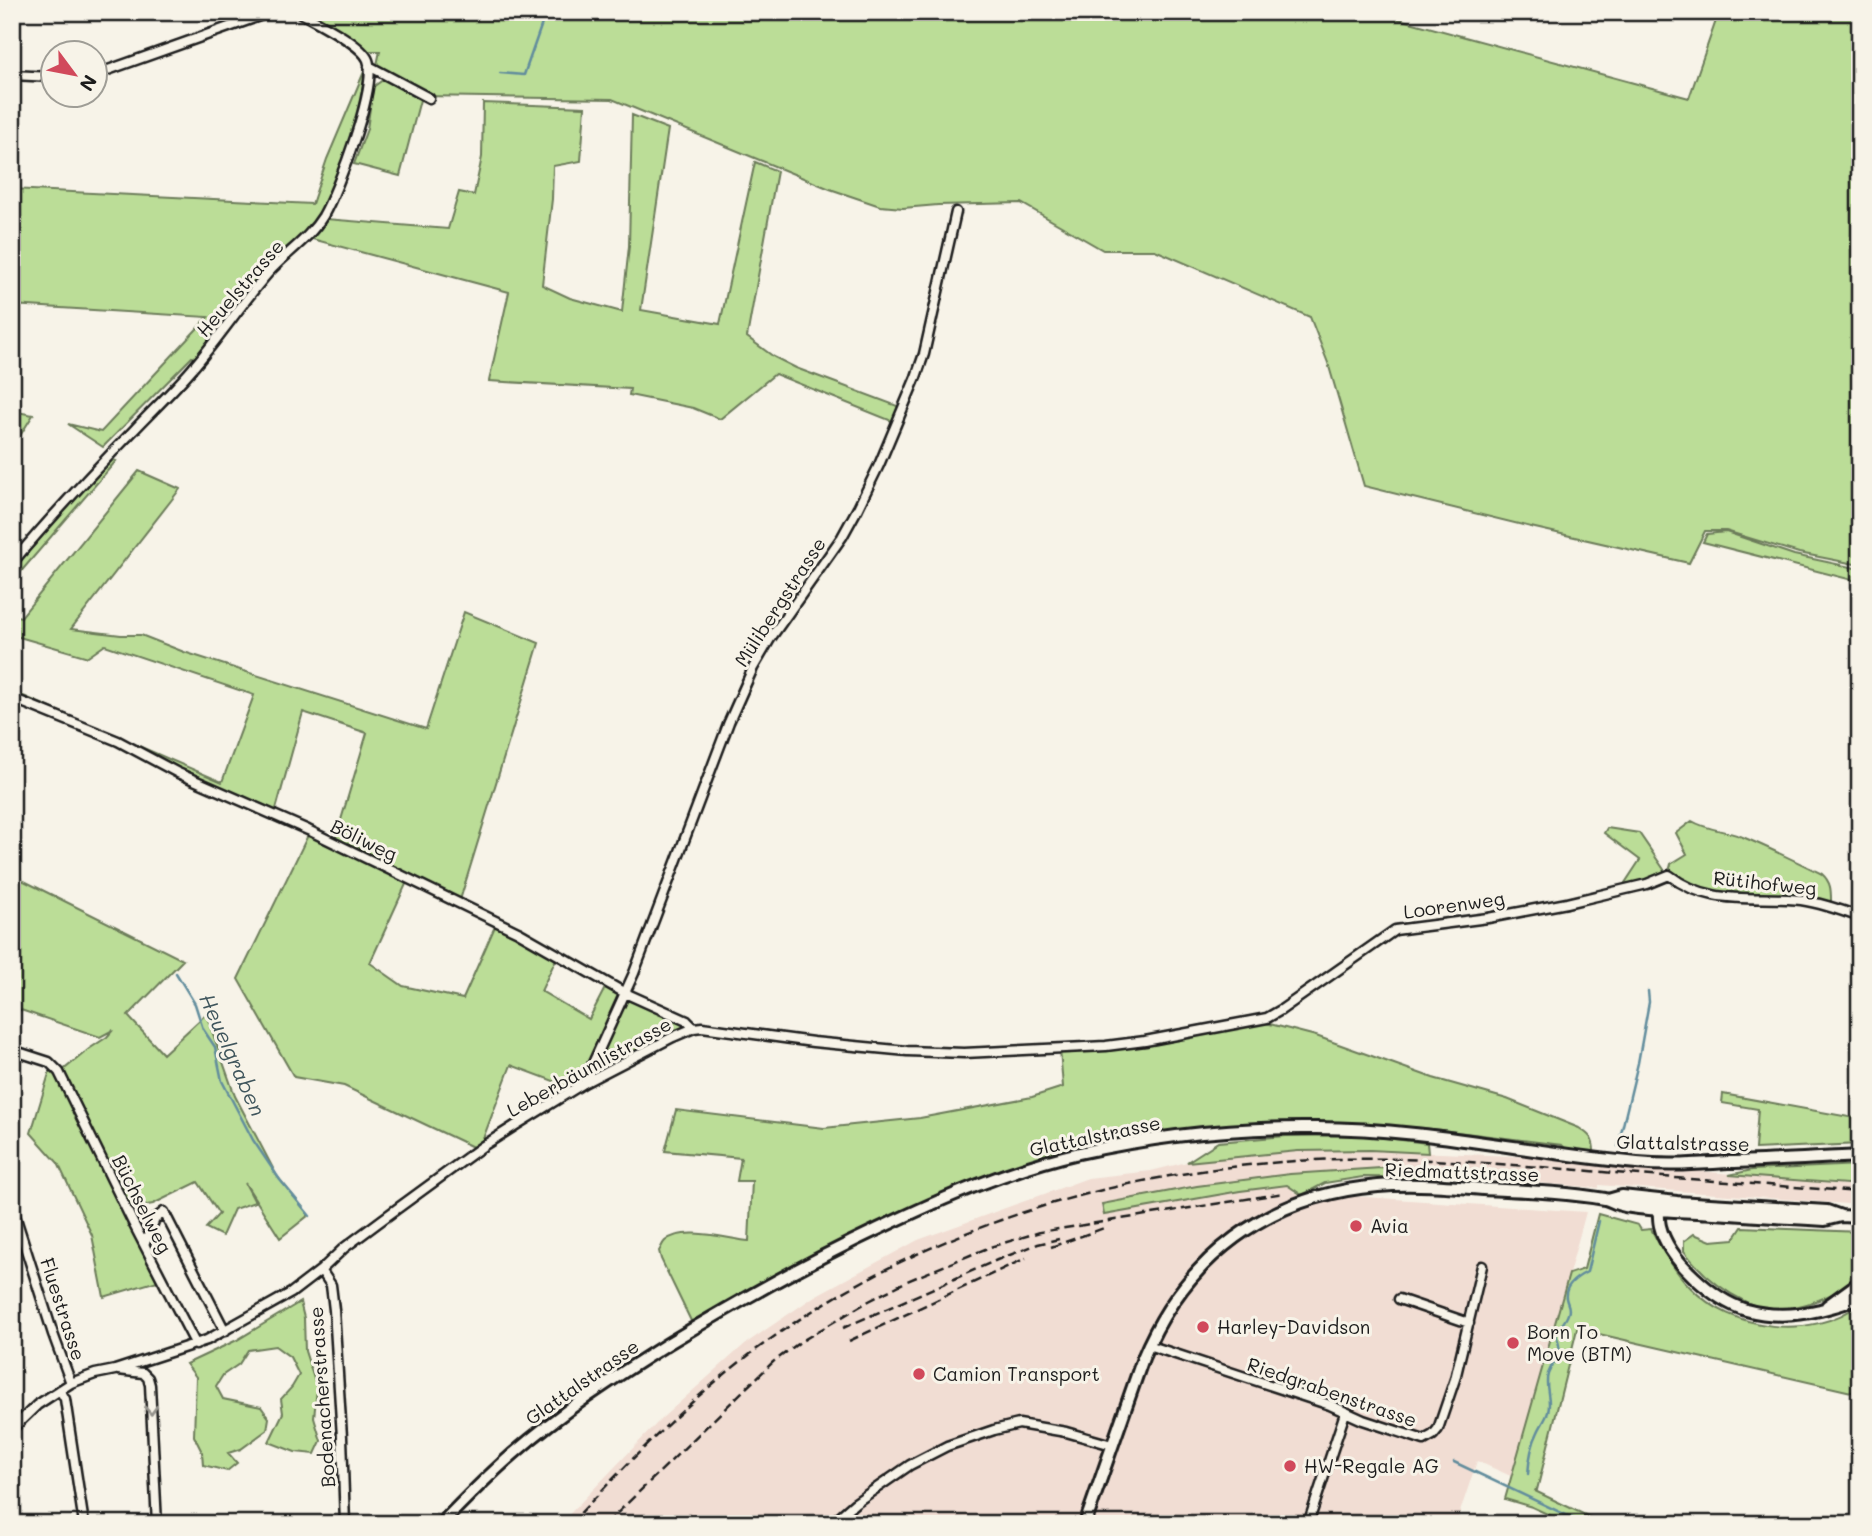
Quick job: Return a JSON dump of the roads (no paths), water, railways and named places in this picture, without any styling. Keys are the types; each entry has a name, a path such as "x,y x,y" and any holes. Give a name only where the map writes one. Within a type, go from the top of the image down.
{"street":[{"path":"108,70 271,12"},
{"path":"299,12 363,51 369,66 429,98"},
{"name":"Heuelstrasse","path":"12,563 71,496 193,368 270,271 308,235 323,216 355,142 370,77 369,66"},
{"path":"12,75 38,76"},
{"name":"Mülibergstrasse","path":"584,1083 634,973 729,722 753,668 770,639 842,537 879,465 924,354 956,212"},
{"name":"Böliweg","path":"12,698 118,741 178,773 308,830 518,932 625,992 688,1021 694,1028"},
{"name":"Rütihofweg","path":"1669,876 1682,885 1708,895 1741,899 1802,900 1860,917"},
{"name":"Loorenweg","path":"1267,1018 1395,930 1488,918 1567,903 1647,884 1669,876"},
{"name":"Leberbäumlistrasse","path":"12,1429 37,1405 71,1383 196,1345 291,1293 344,1248 484,1146 584,1083 694,1028 907,1051 964,1053 1106,1046 1267,1018"},
{"name":"Büchselweg","path":"12,1050 49,1062 59,1072 196,1345"},
{"name":"Glattalstrasse","path":"441,1524 498,1468 557,1418 617,1376 763,1287 939,1200 1007,1173 1077,1153 1183,1136 1279,1128 1320,1128 1405,1133 1640,1163 1686,1164 1860,1156"},
{"name":"Riedmattstrasse","path":"1085,1524 1148,1345 1169,1308 1188,1282 1218,1251 1259,1221 1287,1207 1345,1190 1424,1185 1608,1200 1622,1196 1659,1205 1827,1211 1841,1216 1860,1217"},
{"path":"1659,1205 1661,1229 1676,1256 1705,1286 1732,1304 1747,1310 1794,1316 1848,1303 1860,1295"},
{"name":"Fluestrasse","path":"12,1206 71,1383"},
{"path":"145,1244 155,1219 164,1212 225,1331"},
{"name":"Riedgrabenstrasse","path":"1148,1345 1330,1405 1345,1413 1424,1440 1438,1429 1455,1379 1482,1266"},
{"name":"Bodenacherstrasse","path":"321,1270 331,1285 334,1310 345,1524"},
{"path":"1821,1310 1860,1282"},
{"path":"1399,1299 1469,1323"},
{"path":"115,1370 143,1373 150,1385 157,1524"},
{"path":"60,1390 65,1399 84,1524"},
{"path":"1308,1524 1345,1413"},
{"path":"831,1524 855,1503 910,1465 947,1446 994,1430 1019,1424 1066,1432 1112,1445"}],"waterway":[{"path":"500,73 524,75 546,12"},
{"name":"Heuelgraben","path":"176,973 195,1004 203,1029 215,1047 222,1081 253,1140 280,1180 310,1216"},
{"path":"1618,1146 1638,1063 1649,1002 1648,991"},
{"path":"1528,1474 1534,1442 1548,1412 1547,1379 1560,1354 1556,1334 1569,1312 1567,1289 1575,1279 1587,1272 1599,1221"},
{"path":"1454,1462 1585,1524"}],"railway":[{"path":"570,1524 634,1457 701,1394 749,1355 815,1310 884,1270 955,1237 1029,1210 1105,1189 1182,1174 1261,1164 1370,1159 1490,1163 1860,1192"},
{"path":"606,1524 773,1362 800,1342 907,1281 990,1247 1040,1232 1284,1193"},
{"path":"1051,1247 1104,1228"},
{"path":"843,1328 997,1260 1059,1239"},
{"path":"849,1341 1026,1258"}],"place":[{"name":"Avia","path":"1356,1226"},
{"name":"Harley-Davidson","path":"1203,1327"},
{"name":"Born To Move (BTM)","path":"1513,1343"},
{"name":"Camion Transport","path":"919,1374"},
{"name":"HW-Regale AG","path":"1290,1466"}]}
